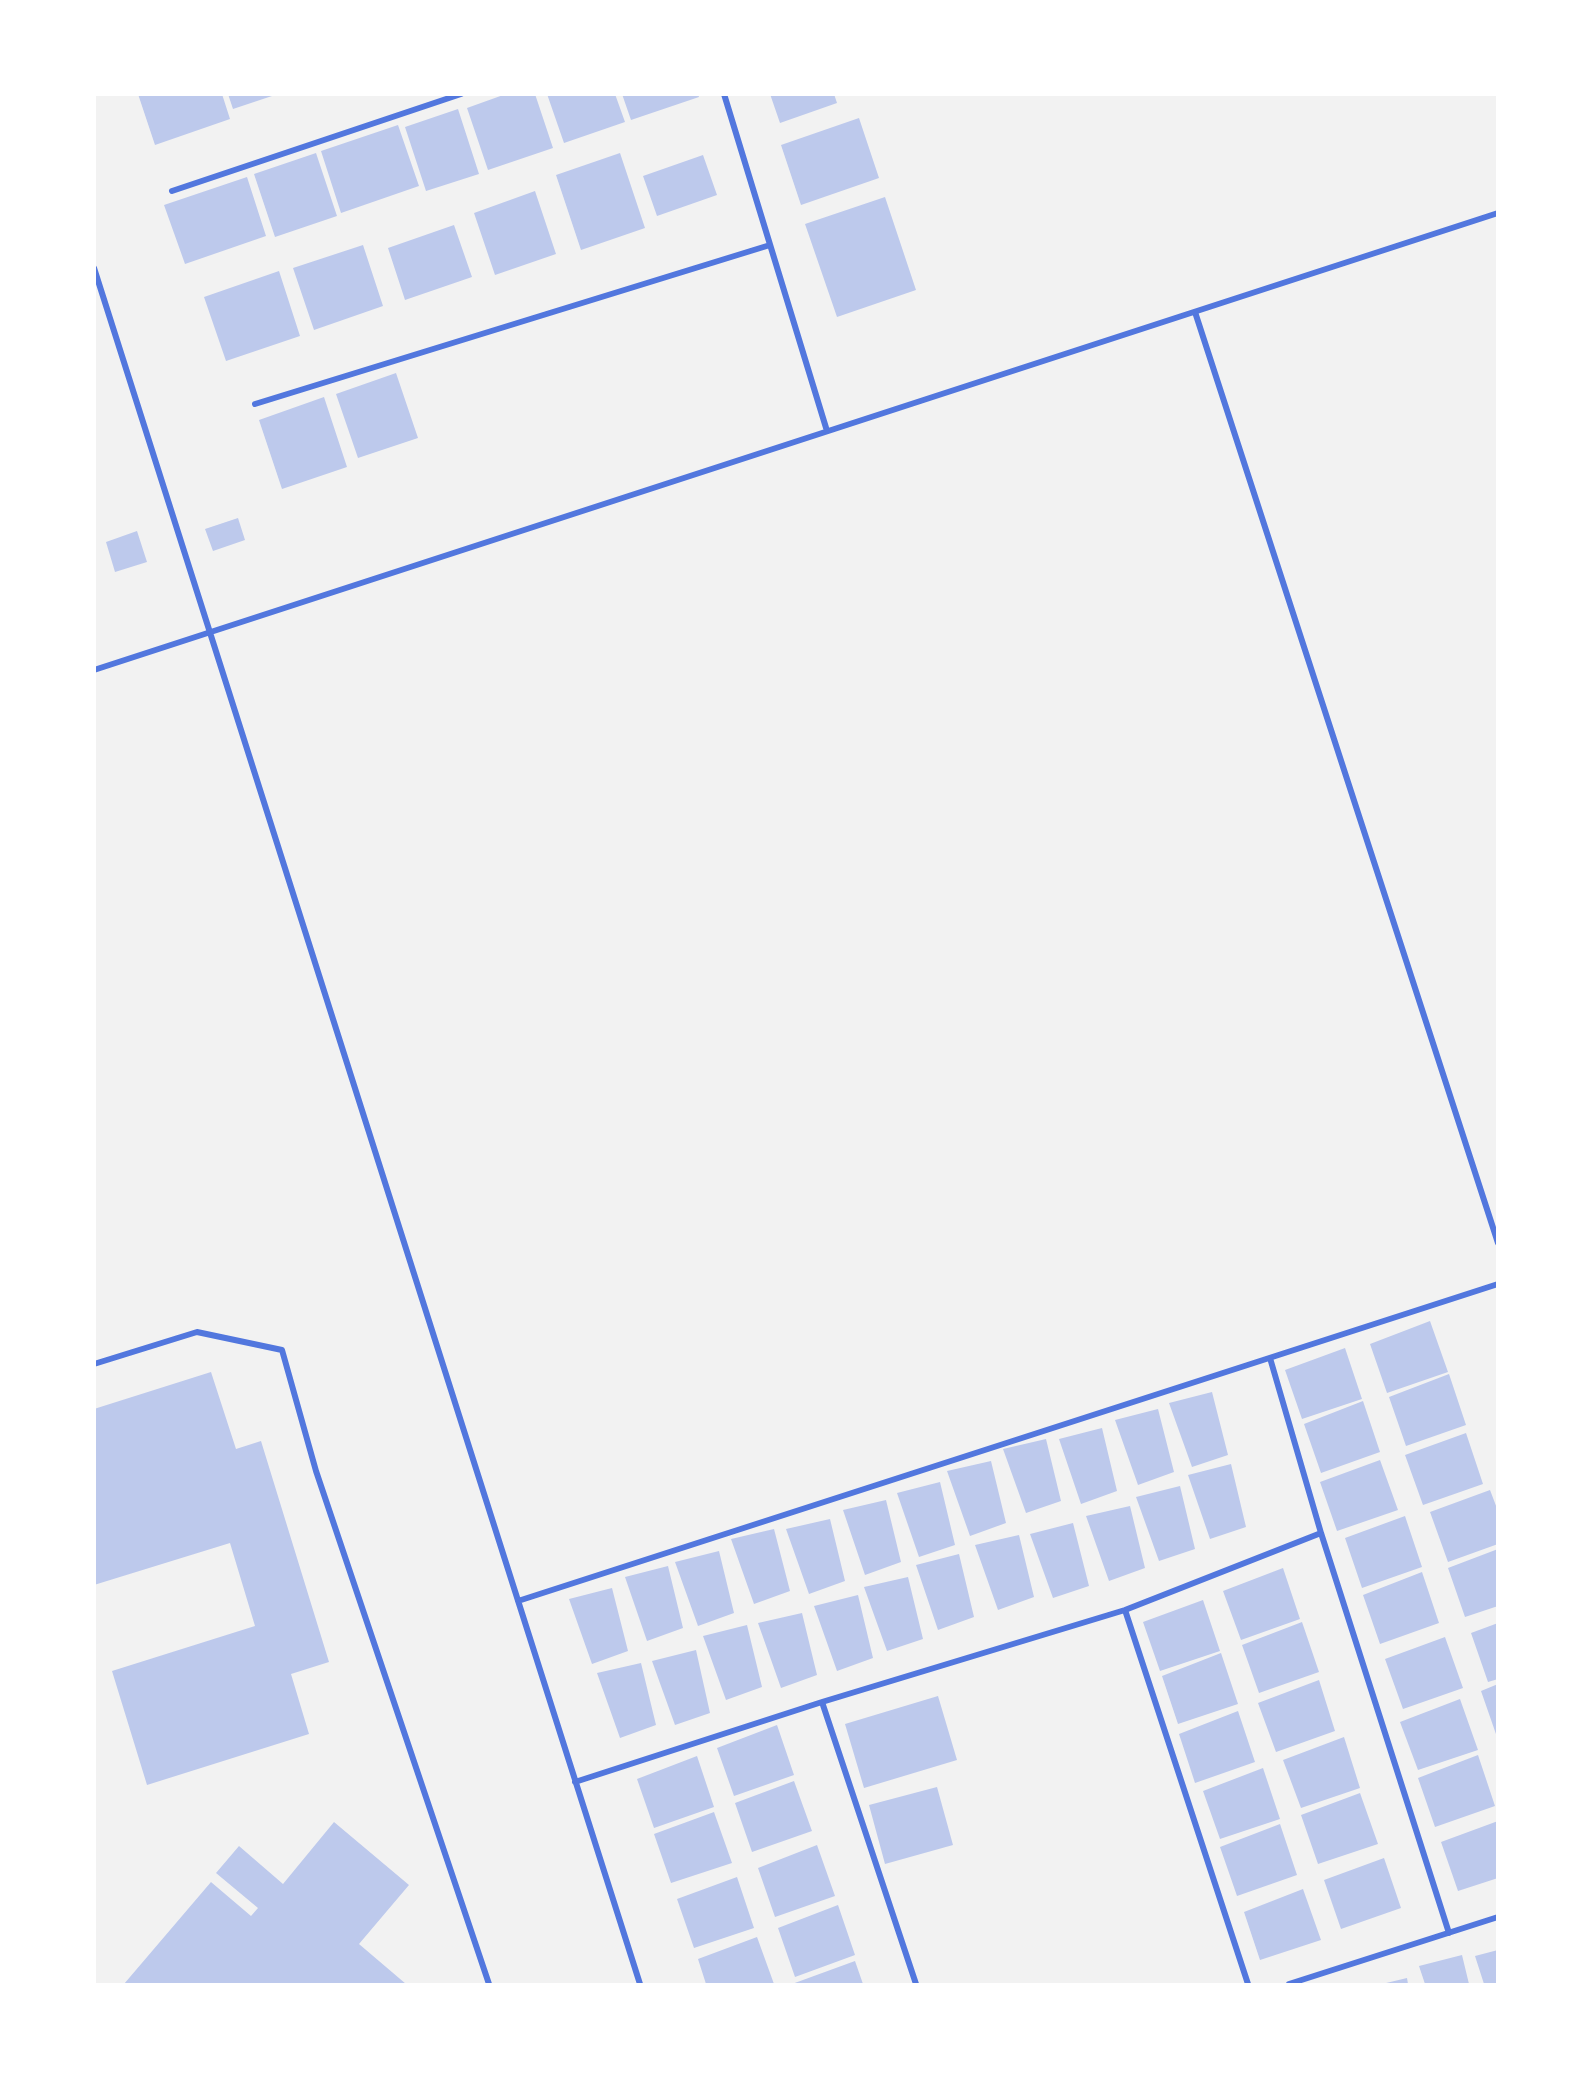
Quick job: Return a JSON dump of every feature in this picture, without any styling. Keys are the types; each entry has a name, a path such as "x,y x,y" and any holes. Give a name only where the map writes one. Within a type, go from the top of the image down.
{"street":[{"path":"172,191 461,94"},
{"path":"724,94 827,431"},
{"path":"94,670 1497,213"},
{"path":"255,404 770,245"},
{"path":"95,272 640,1984"},
{"path":"1195,312 1497,1243"},
{"path":"518,1601 1497,1284"},
{"path":"94,1364 197,1332 282,1350 316,1471 489,1984"},
{"path":"1270,1358 1321,1533 1449,1933"},
{"path":"575,1782 822,1702 1125,1610 1321,1533"},
{"path":"1125,1610 1248,1984"},
{"path":"822,1702 915,1984"},
{"path":"1289,1984 1497,1917"}],"building":[{"path":"138,94 222,94 230,119 155,145"},
{"path":"228,94 275,94 275,95 233,109"},
{"path":"506,94 535,94 553,148 488,170 467,108"},
{"path":"547,94 615,94 625,122 564,143"},
{"path":"622,94 698,94 699,97 631,120"},
{"path":"770,94 834,94 837,103 780,123"},
{"path":"458,109 479,174 426,191 405,127"},
{"path":"859,118 879,178 801,205 781,145"},
{"path":"398,125 419,186 341,213 321,151"},
{"path":"316,153 337,216 275,237 254,174"},
{"path":"620,153 645,228 581,250 556,175"},
{"path":"703,155 717,195 657,216 643,176"},
{"path":"247,177 266,236 185,264 164,205"},
{"path":"535,191 556,254 495,275 474,213"},
{"path":"885,197 916,290 837,317 805,224"},
{"path":"454,225 472,277 405,300 388,248"},
{"path":"363,245 383,306 314,330 293,268"},
{"path":"279,271 300,336 226,361 204,297"},
{"path":"396,373 418,438 358,458 336,394"},
{"path":"324,397 347,467 282,489 259,420"},
{"path":"238,518 245,540 213,551 205,529"},
{"path":"137,531 147,562 115,572 106,542"},
{"path":"1430,1321 1448,1372 1387,1393 1370,1344"},
{"path":"1345,1348 1362,1399 1302,1419 1285,1370"},
{"path":"211,1372 236,1449 261,1441 329,1662 291,1674 309,1734 147,1785 112,1671 255,1626 230,1543 94,1585 94,1409"},
{"path":"1449,1374 1466,1425 1406,1446 1389,1397"},
{"path":"1212,1392 1228,1455 1192,1467 1169,1403"},
{"path":"1363,1401 1380,1452 1321,1473 1304,1424"},
{"path":"1158,1409 1174,1472 1138,1485 1115,1420"},
{"path":"1102,1428 1117,1491 1081,1504 1059,1439"},
{"path":"1466,1433 1483,1484 1423,1505 1405,1455"},
{"path":"1046,1439 1061,1501 1026,1513 1003,1449"},
{"path":"1380,1460 1398,1510 1337,1531 1320,1482"},
{"path":"991,1461 1006,1523 970,1536 947,1471"},
{"path":"1231,1464 1246,1527 1210,1539 1188,1475"},
{"path":"940,1482 955,1545 919,1557 897,1493"},
{"path":"1180,1486 1195,1549 1159,1561 1136,1497"},
{"path":"1490,1490 1498,1511 1498,1544 1448,1562 1430,1512"},
{"path":"886,1500 901,1562 865,1575 843,1510"},
{"path":"1130,1506 1145,1568 1109,1581 1086,1516"},
{"path":"1405,1516 1422,1567 1362,1588 1345,1538"},
{"path":"830,1519 845,1581 809,1594 786,1529"},
{"path":"1073,1523 1089,1586 1053,1598 1030,1534"},
{"path":"774,1529 790,1591 754,1604 731,1539"},
{"path":"1019,1535 1034,1597 998,1610 975,1545"},
{"path":"1498,1549 1498,1606 1465,1617 1448,1568"},
{"path":"719,1551 734,1613 698,1626 675,1562"},
{"path":"959,1554 974,1617 938,1630 916,1565"},
{"path":"668,1566 683,1628 647,1641 625,1577"},
{"path":"1283,1568 1300,1619 1241,1640 1223,1591"},
{"path":"1422,1572 1439,1623 1380,1644 1363,1595"},
{"path":"908,1577 923,1639 887,1651 864,1587"},
{"path":"612,1588 628,1651 592,1664 569,1599"},
{"path":"858,1595 873,1658 837,1671 814,1606"},
{"path":"1203,1600 1220,1651 1160,1671 1143,1622"},
{"path":"802,1613 817,1675 781,1688 758,1623"},
{"path":"1302,1622 1319,1672 1259,1693 1242,1645"},
{"path":"1498,1623 1498,1679 1488,1682 1471,1633"},
{"path":"747,1625 762,1687 726,1700 703,1636"},
{"path":"1445,1637 1463,1688 1403,1709 1385,1659"},
{"path":"696,1650 710,1713 675,1725 652,1661"},
{"path":"1221,1653 1238,1704 1178,1724 1162,1676"},
{"path":"641,1663 656,1725 620,1738 597,1673"},
{"path":"1319,1680 1335,1731 1276,1752 1258,1703"},
{"path":"1498,1684 1498,1737 1497,1737 1481,1691"},
{"path":"938,1696 957,1760 864,1788 845,1724"},
{"path":"1460,1699 1478,1750 1418,1770 1400,1722"},
{"path":"1238,1711 1255,1762 1195,1783 1179,1734"},
{"path":"777,1725 794,1775 734,1796 717,1748"},
{"path":"1344,1737 1360,1788 1301,1808 1283,1760"},
{"path":"1478,1755 1495,1806 1435,1827 1418,1778"},
{"path":"697,1756 714,1807 654,1828 637,1779"},
{"path":"1263,1768 1280,1819 1220,1839 1203,1791"},
{"path":"794,1781 812,1831 752,1852 735,1803"},
{"path":"937,1787 953,1845 885,1864 869,1805"},
{"path":"1360,1793 1378,1844 1318,1864 1301,1815"},
{"path":"714,1812 732,1863 671,1883 654,1834"},
{"path":"1498,1821 1498,1878 1458,1891 1441,1842"},
{"path":"334,1822 409,1885 359,1944 406,1984 124,1984 211,1882 251,1916 258,1908 216,1873 239,1846 283,1884"},
{"path":"1280,1824 1297,1875 1237,1896 1220,1847"},
{"path":"817,1845 835,1896 775,1917 758,1868"},
{"path":"1384,1858 1401,1908 1341,1929 1324,1880"},
{"path":"737,1877 754,1928 694,1948 677,1899"},
{"path":"1303,1889 1321,1940 1260,1960 1244,1912"},
{"path":"838,1905 855,1955 795,1977 778,1928"},
{"path":"757,1937 774,1984 706,1984 698,1959"},
{"path":"1498,1950 1498,1984 1484,1984 1475,1956"},
{"path":"1462,1955 1469,1984 1425,1984 1419,1966"},
{"path":"855,1961 863,1984 792,1984"},
{"path":"1407,1978 1408,1984 1382,1984"}]}
